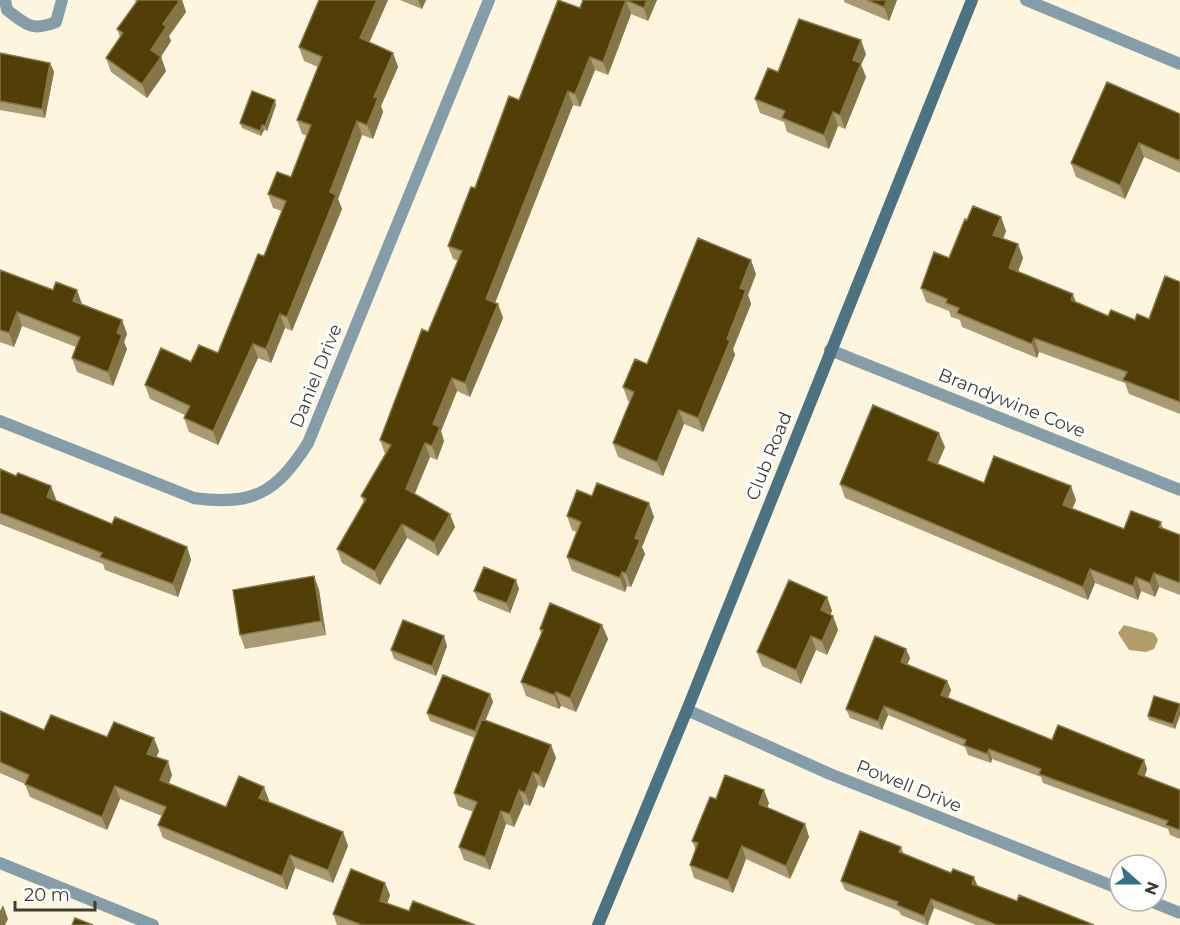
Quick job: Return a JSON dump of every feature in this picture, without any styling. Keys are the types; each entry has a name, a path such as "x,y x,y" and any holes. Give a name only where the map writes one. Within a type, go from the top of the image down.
{"street":[{"path":"5,0 7,10 29,26 40,28 56,22 62,0"},
{"name":"Daniel Drive","path":"0,421 194,498 221,502 239,501 256,496 279,480 308,443 489,0"},
{"name":"Club Road","path":"598,925 687,710 972,0"},
{"path":"1026,0 1180,64"},
{"name":"Brandywine Cove","path":"830,350 1180,490"},
{"name":"Powell Drive","path":"687,710 830,774 1108,884"},
{"path":"0,863 153,925"}],"shaded area":[{"path":"1124,625 1154,633 1158,640 1154,649 1146,652 1129,650 1118,633"}],"building":[{"path":"138,0 180,0 163,24 166,27 151,50 161,57 142,84 106,58 123,33 117,29"},
{"path":"319,0 377,0 360,38 393,53 374,97 378,98 367,125 357,121 330,192 336,195 287,317 280,314 266,349 253,344 213,431 184,418 190,406 145,385 161,348 191,362 199,345 218,353 258,254 264,256 286,201 268,194 277,172 291,177 311,125 297,120 322,57 299,47"},
{"path":"558,0 580,8 583,0 626,0 603,62 590,57 575,94 568,91 486,299 498,304 465,383 452,378 433,424 440,427 432,446 425,443 406,489 450,514 434,542 402,524 375,571 337,549 366,499 361,496 391,445 380,440 422,329 428,332 462,251 448,246 471,187 475,188 509,96 519,100"},
{"path":"626,0 647,0 644,8"},
{"path":"867,0 887,0 884,7"},
{"path":"799,19 861,40 853,60 861,63 840,115 833,112 824,135 782,118 785,111 755,99 768,68 778,72"},
{"path":"0,53 50,63 42,109 0,101"},
{"path":"1107,82 1180,114 1180,161 1139,143 1120,185 1071,163"},
{"path":"252,91 275,100 265,126 262,125 260,131 240,123"},
{"path":"973,206 1001,217 993,235 1018,244 1009,268 1073,294 1071,300 1108,316 1111,310 1135,320 1137,314 1149,319 1165,276 1180,282 1180,402 1123,380 1127,372 1034,338 1032,344 957,313 959,308 946,303 947,299 921,288 934,252 949,258 965,219 967,220"},
{"path":"698,238 751,260 740,288 746,290 727,339 730,341 698,418 679,410 657,462 613,443 634,392 623,387 635,359 647,364"},
{"path":"0,270 53,290 56,282 77,290 73,301 122,320 117,333 122,335 108,372 72,358 80,337 17,312 9,333 0,330"},
{"path":"873,405 939,433 928,460 984,483 994,456 1071,486 1063,505 1124,529 1131,511 1161,522 1159,527 1180,535 1180,583 1154,573 1150,583 1136,577 1133,586 1090,569 1083,587 840,484"},
{"path":"0,469 16,476 18,473 51,486 47,497 112,524 115,517 187,547 173,584 100,557 102,553 0,513"},
{"path":"597,483 649,503 635,538 640,540 626,573 622,572 620,578 567,557 581,522 567,516 577,490 592,496"},
{"path":"484,567 516,580 507,603 474,591"},
{"path":"314,576 321,621 240,635 233,590"},
{"path":"789,580 827,597 821,610 833,616 822,641 811,636 796,670 757,652"},
{"path":"550,603 602,625 570,698 556,692 554,695 521,682 543,630 540,629"},
{"path":"403,620 444,636 432,666 391,650"},
{"path":"875,636 906,649 901,662 947,681 941,695 1052,740 1058,725 1144,760 1138,774 1180,790 1180,830 1166,825 1168,821 1039,774 1041,769 989,749 987,754 964,745 966,740 884,706 878,721 846,709"},
{"path":"443,675 490,694 475,731 427,713"},
{"path":"1154,696 1180,704 1173,724 1148,716"},
{"path":"0,711 44,730 51,715 107,737 114,722 154,738 147,754 168,761 160,780 226,807 239,776 264,787 259,798 343,832 328,870 290,855 282,876 158,825 166,807 115,786 102,817 25,784 29,775 0,762"},
{"path":"482,719 551,745 539,775 533,772 525,793 519,790 510,814 501,811 485,857 459,847 477,802 454,793"},
{"path":"725,775 764,790 759,804 805,824 786,866 742,846 728,880 690,865 698,843 692,841 710,797 716,799"},
{"path":"860,831 901,847 899,852 951,873 953,869 974,877 972,884 1017,901 1019,895 1094,925 997,925 931,899 924,916 897,905 898,902 841,881"},
{"path":"351,869 385,883 380,901 409,911 413,901 475,925 362,925 333,914"},
{"path":"75,918 93,925 72,925"}]}
